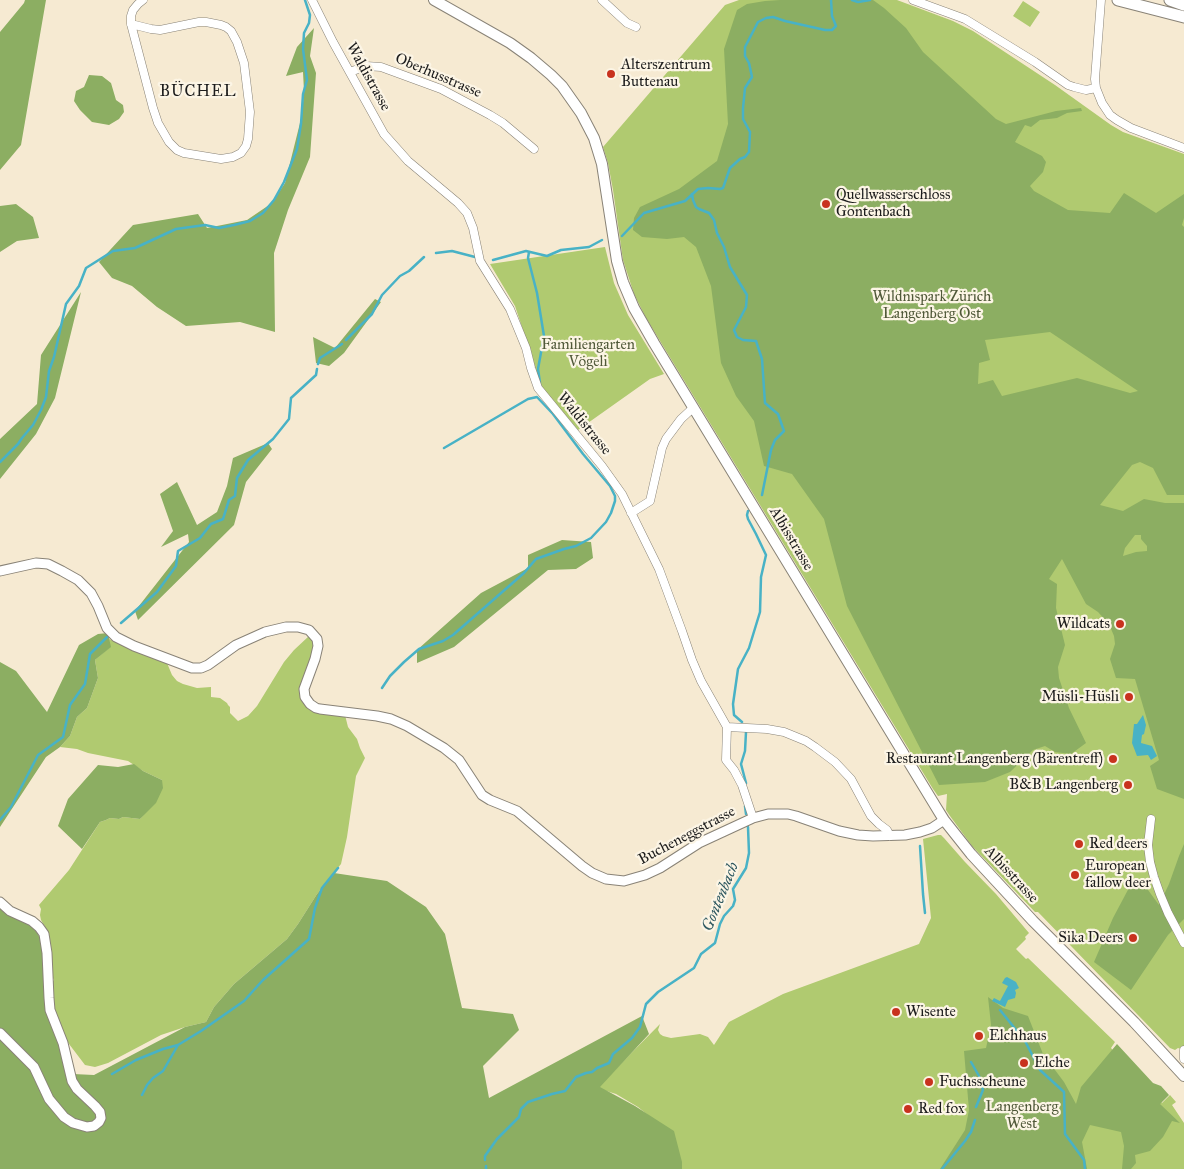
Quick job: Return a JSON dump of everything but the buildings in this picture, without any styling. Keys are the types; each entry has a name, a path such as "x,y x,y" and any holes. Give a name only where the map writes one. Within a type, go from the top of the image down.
{"main road":[{"name":"Albisstrasse","path":"434,0 510,43 532,58 562,86 581,113 594,138 602,164 615,254 626,289 640,319 944,820 971,854 1033,921 1134,1022 1184,1076"},
{"path":"1118,0 1184,17"},
{"path":"1170,0 1184,5"}],"street":[{"path":"131,24 160,30 206,22 221,25 231,31 244,63 250,112 248,139 241,153 221,159 184,153 172,146 164,134 153,108 131,24 133,10 142,0"},
{"name":"Waldistrasse","path":"312,0 328,34 384,134 408,161 467,213 473,228 480,261 510,309 526,348 538,388 602,466 622,494 659,569 701,681 727,727"},
{"path":"602,0 627,23 636,27"},
{"path":"913,0 965,19 1035,62 1068,85 1086,90 1096,88"},
{"path":"1101,0 1095,70 1096,88 1106,109 1110,115 1131,128 1184,148"},
{"name":"Oberhusstrasse","path":"350,72 366,66 381,67 441,89 503,123 534,149"},
{"path":"631,513 650,500 662,448 666,439 681,419 693,408"},
{"name":"Bucheneggstrasse","path":"0,571 36,563 48,564 62,571 78,580 87,588 94,598 107,628 116,637 134,646 192,668 201,668 208,665 236,645 264,632 286,627 298,627 309,630 317,639 318,646 304,689 305,697 310,704 320,709 391,719 407,726 444,748 459,760 482,795 517,811 582,866 606,879 624,881 645,875 660,868 699,843 754,818 775,813 796,816 839,831 865,836 890,836 920,832 932,828 944,820"},
{"path":"754,818 742,784 726,760 727,727 767,729 784,732 815,746 835,762 851,779 871,816 887,830 890,836"},
{"path":"1152,819 1148,845 1150,862 1160,894 1184,943"},
{"path":"0,902 10,911 32,921 44,934 50,1010 63,1043 72,1080 77,1089 100,1112 101,1118 99,1122 94,1126 87,1127 74,1123 64,1117 49,1099 34,1067 0,1033"},
{"path":"1184,1050 1184,1059"}],"green space":[{"path":"25,0 46,0 21,145 0,170 0,32"},
{"name":"Wildnispark Zürich Langenberg Ost","path":"739,0 897,0 953,21 973,31 1123,132 1184,154 1184,1050 1170,1048 972,846 950,816 946,810 947,794 938,796 933,789 660,341 634,294 623,260 613,190 603,147 725,5"},
{"name":"Wildnispark Zürich Langenberg Ost","path":"873,0 906,28 923,52 996,119 1006,124 1056,111 1081,108 1082,111 1067,113 1057,118 1040,120 1031,127 1025,125 1015,142 1042,156 1046,162 1043,172 1030,186 1034,191 1068,210 1110,213 1124,193 1156,213 1184,194 1184,218 1182,225 1184,227 1184,495 1167,495 1153,468 1140,462 1132,465 1100,505 1123,511 1144,499 1165,503 1184,503 1184,799 1157,789 1150,766 1159,760 1135,679 1116,678 1110,659 1115,644 1109,624 1098,612 1086,604 1062,559 1049,579 1057,584 1056,608 1065,645 1058,667 1059,678 1069,708 1086,743 1071,754 1055,752 1045,746 1033,750 1010,772 985,782 939,785 847,606 824,519 792,474 764,466 754,421 736,396 721,363 711,286 696,247 684,237 667,239 642,237 633,230 634,218 640,207 679,189 717,161 728,124 724,49 737,10 747,4 765,1","holes":["1050,332 1138,391 1130,393 1077,378 1002,396 993,380 978,384 979,363 990,360 985,340","1135,535 1141,535 1141,539 1147,546 1147,551 1123,556 1125,548"]},
{"path":"1023,1 1040,12 1030,27 1013,16"},
{"path":"314,28 310,56 316,73 310,157 288,210 274,253 275,332 240,322 186,326 157,307 132,286 112,278 99,262 133,225 198,214 207,228 247,220 272,203 285,183 302,115 303,72 286,76 297,47"},
{"path":"89,75 102,76 111,83 116,100 123,105 124,112 119,119 109,125 92,122 74,101 76,91 84,87"},
{"path":"16,204 33,217 39,238 17,241 0,252 0,206"},
{"name":"Familiengarten Vögeli","path":"605,247 614,283 628,315 664,374 650,379 578,430 540,385 515,306 490,264"},
{"path":"81,292 55,398 36,434 0,479 0,439 37,404 41,355"},
{"path":"375,299 381,302 344,353 329,366 316,363 313,337 335,348"},
{"path":"268,443 272,449 246,482 234,525 138,620 135,611 189,542 188,534 161,547 173,531 160,494 177,482 197,525 217,512 227,486 233,458"},
{"path":"562,540 591,542 593,558 576,569 548,570 454,647 417,663 417,650 481,593 528,568 528,555"},
{"path":"108,633 111,647 95,660 98,678 87,708 77,717 70,736 60,747 46,757 0,827 0,662 16,671 47,712 79,645 98,634"},
{"path":"309,636 314,642 314,648 299,689 301,698 304,704 312,710 345,715 348,727 357,739 365,758 356,776 341,864 317,894 287,939 234,984 214,1007 206,1022 161,1035 108,1063 95,1067 85,1065 66,1040 53,1006 52,982 54,980 52,976 50,946 47,930 41,920 39,905 69,870 100,822 110,818 119,819 123,817 140,819 146,812 162,780 128,761 60,747 70,736 77,717 87,708 98,678 95,660 110,647 109,639 167,663 177,681 197,688 211,687 211,697 220,698 227,703 230,707 230,713 238,721 248,716 257,706 284,662"},
{"path":"134,764 143,771 162,780 163,788 156,803 140,819 123,817 119,819 110,818 100,822 82,849 58,826 68,799 98,765 118,767"},
{"path":"938,835 944,838 996,894 1029,933 1016,949 1026,959 1028,958 1115,1042 1111,1048 1162,1103 1170,1095 1176,1102 1172,1105 1184,1123 1184,1169 638,1169 664,1128 638,1107 616,1094 597,1088 660,1024 658,1030 663,1036 671,1038 700,1034 708,1037 714,1045 729,1022 783,994 919,944 931,918 923,839"},
{"path":"1184,844 1184,919 1168,935 1131,990 1094,962 1113,918 1130,886 1140,879 1159,905"},
{"path":"334,873 387,881 426,907 445,934 462,1008 513,1014 519,1030 483,1066 489,1098 642,1016 649,1034 600,1087 635,1106 674,1131 682,1169 0,1169 0,908 30,925 40,938 43,945 46,1005 73,1074 94,1075 185,1027 206,1022 214,1007 234,984 287,939 317,894"},
{"name":"Langenberg West","path":"988,997 1003,1008 1028,1016 1043,1054 1064,1082 1076,1104 1081,1087 1117,1044 1153,1083 1161,1086 1169,1095 1160,1104 1180,1123 1172,1121 1163,1137 1150,1151 1135,1155 1136,1163 1131,1169 1122,1169 1124,1146 1121,1132 1090,1125 1082,1142 1087,1169 940,1169 965,1130 969,1110 964,1051 986,1048 991,1025"}],"water":[{"path":"1143,715 1146,725 1141,743 1152,746 1157,756 1151,760 1148,755 1137,756 1132,743 1134,724 1137,724"},
{"path":"1007,977 1016,982 1019,988 1015,990 1015,998 1008,1000 1005,1007 992,1001 994,998 1000,1001 1008,986 1002,983"}],"waterway":[{"path":"0,462 33,425 41,410 46,397 49,371 66,304 79,286 86,268 113,251 135,248 176,229 205,225 219,228 250,221 263,213 274,200 284,182 297,149 301,124 303,94 307,80 303,49 304,33 309,23 310,15 305,0"},
{"name":"Gontenbach","path":"622,236 644,213 685,201 698,189 723,188 730,168 749,152 750,132 743,119 743,108 745,88 752,77 749,63 745,56 745,47 758,22 773,17 825,30 832,30 836,26 832,16 831,0"},
{"name":"Gontenbach","path":"852,0 858,2 870,0"},
{"name":"Gontenbach","path":"692,194 696,207 709,213 714,220 730,267 747,295 746,307 734,330 737,337 743,340 756,341 762,359 765,403 778,414 784,431 775,440 771,450 762,495"},
{"path":"493,260 526,251 547,256 561,250 589,247 602,240"},
{"path":"436,253 452,251 475,257"},
{"path":"529,252 528,258 537,293 544,336 538,369 540,383"},
{"path":"346,340 372,314 382,295 400,276 409,271 424,257"},
{"path":"318,364 320,358 342,344"},
{"path":"121,623 157,592 176,566 178,551 200,538 211,524 223,519 229,500 235,496 237,478 248,460 273,439 289,419 291,398 316,375 317,369"},
{"path":"382,688 390,676 419,649 443,641 453,635 524,573 536,559 576,546 591,538 606,522 615,501 615,496 610,486 553,414 537,397 528,399 444,448"},
{"name":"Gontenbach","path":"742,722 734,715 733,704 738,669 749,648 760,612 761,577 766,555 748,519 748,511"},
{"path":"0,820 11,807 38,755 63,737 70,705 85,684 90,654 107,637"},
{"name":"Gontenbach","path":"746,732 745,751 741,764 746,783"},
{"name":"Gontenbach","path":"745,806 746,814"},
{"name":"Gontenbach","path":"485,1160 485,1156 497,1139 519,1117 521,1109 528,1102 565,1091 576,1077 592,1072 609,1063 613,1054 632,1038 640,1027 646,1004 658,992 694,968 701,954 715,943 720,924 733,906 735,900 733,889 746,868 749,853 748,827"},
{"path":"920,846 925,913"},
{"path":"112,1074 136,1060 178,1045 244,1001 263,980 309,939 315,908 322,888 338,868"},
{"path":"1000,1010 1025,1041 1040,1070 1064,1092 1065,1134 1084,1160 1085,1169"},
{"path":"142,1095 153,1078 163,1071 178,1045"},
{"path":"971,1062 979,1076 983,1090 976,1107"},
{"path":"942,1169 965,1141 971,1132 975,1120"}],"place":[{"name":"Alterszentrum Buttenau","path":"611,74"},
{"name":"Quellwasserschloss Gontenbach","path":"826,204"},
{"name":"Wildcats","path":"1120,624"},
{"name":"Müsli-Hüsli","path":"1129,697"},
{"name":"Restaurant Langenberg (Bärentreff)","path":"1113,759"},
{"name":"B&B Langenberg","path":"1128,785"},
{"name":"Red deers","path":"1079,844"},
{"name":"European fallow deer","path":"1075,875"},
{"name":"Sika Deers","path":"1133,938"},
{"name":"Wisente","path":"896,1012"},
{"name":"Elchhaus","path":"979,1036"},
{"name":"Elche","path":"1024,1063"},
{"name":"Fuchsscheune","path":"929,1082"},
{"name":"Red fox","path":"908,1109"}],"district":[{"name":"BÜCHEL","path":"198,92"}]}
